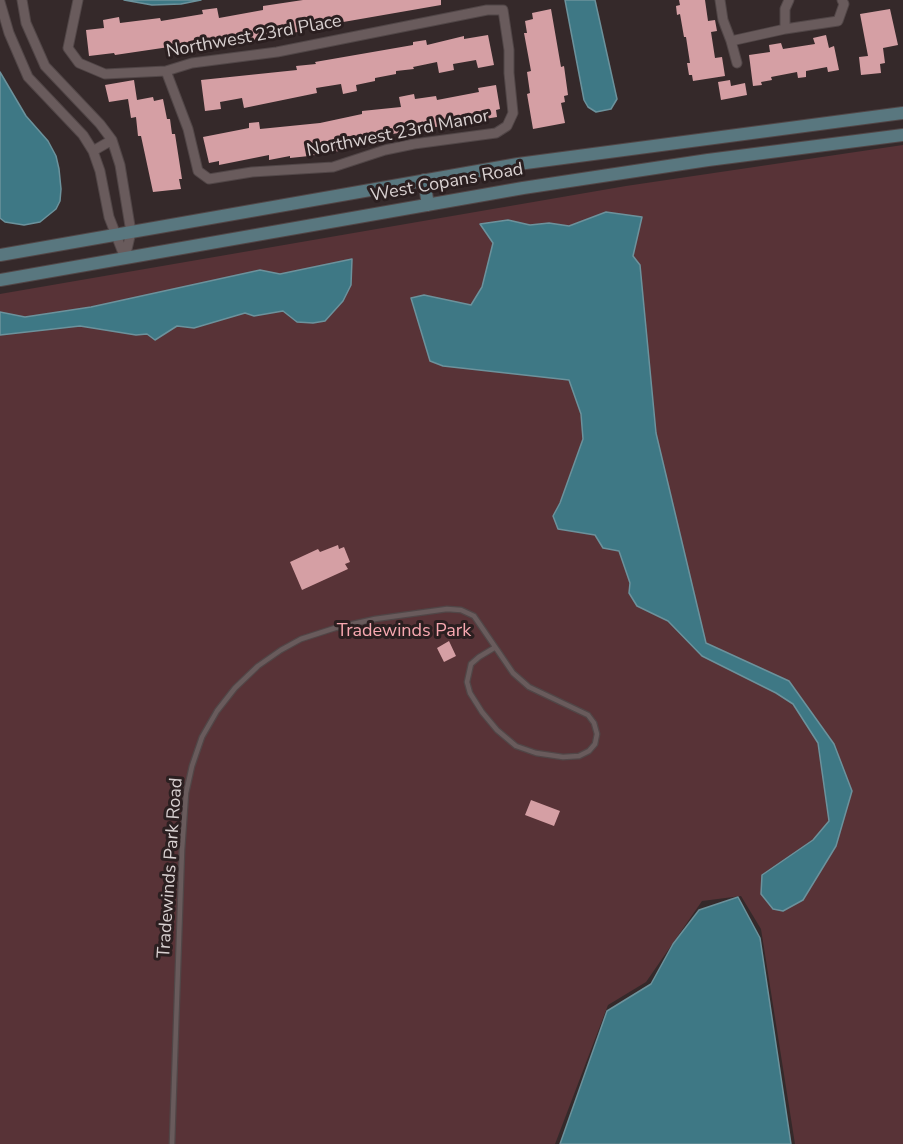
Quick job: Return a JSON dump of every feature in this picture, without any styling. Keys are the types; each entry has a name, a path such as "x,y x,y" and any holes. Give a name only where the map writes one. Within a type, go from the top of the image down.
{"main road":[{"name":"West Copans Road","path":"0,255 518,164 903,113"},
{"name":"West Copans Road","path":"0,280 522,188 708,160 903,135"},
{"path":"424,180 428,205"}],"street":[{"path":"21,0 26,23 45,66 100,124 112,140 120,165 132,232 124,258"},
{"name":"Northwest 23rd Place","path":"78,0 68,48 79,63 105,74 166,70 192,63 277,52 487,10 503,10 509,50 508,73 513,113"},
{"path":"720,0 723,20 737,63"},
{"path":"785,29 785,9 789,0"},
{"path":"731,40 838,21 844,4 842,0"},
{"path":"0,2 9,33 28,77 83,135 93,151 100,171 109,218 124,258"},
{"path":"18,53 36,47"},
{"name":"Northwest 23rd Manor","path":"166,70 188,129 198,171 209,179 252,172 333,167 385,150 496,133 507,126 513,113"},
{"path":"93,151 112,140"}],"lane":[{"name":"Tradewinds Park Road","path":"172,1144 186,793 202,737 217,711 235,688 258,666 301,639 345,626 411,613 447,609 461,610 474,616 513,673 529,687 588,715 594,723 597,734 595,744 589,751 579,756 563,757 536,753 516,746 497,730 482,712 466,682 471,664 494,648"}],"green space":[{"name":"Tradewinds Park","path":"903,145 903,1144 795,1144 761,929 741,896 702,901 646,982 608,1005 555,1144 0,1144 0,294 626,186"}],"water":[{"path":"124,0 201,0 181,4 152,5"},
{"path":"565,0 595,0 617,99 611,109 596,112 588,107 584,100"},
{"path":"0,72 26,116 48,141 56,156 61,189 60,201 56,209 40,222 24,225 5,222 0,218"},
{"path":"606,212 642,217 633,256 640,265 656,433 706,643 789,681 834,744 852,791 836,846 803,900 783,911 773,909 761,894 762,875 813,840 829,821 818,743 793,704 702,656 668,621 637,606 629,593 630,583 619,551 603,548 595,535 558,529 553,516 560,503 583,439 581,414 569,380 443,366 430,361 411,298 424,295 471,305 482,287 493,243 480,224 508,220 530,225 549,223 569,226"},
{"path":"352,259 351,285 343,301 325,321 297,322 283,311 254,316 245,313 194,328 177,326 155,340 147,334 136,335 80,326 0,335 0,312 25,317 91,307 260,270 280,274"},
{"path":"738,897 760,938 791,1144 560,1144 607,1011 651,984 673,944 699,910"}],"building":[{"path":"303,0 441,0 441,5 303,29 303,31 249,41 249,39 170,52 169,47 115,55 114,53 89,56 86,30 104,28 103,20 119,17 120,23 160,18 161,21 203,14 202,10 217,8 219,18 263,10 263,6"},
{"path":"679,0 705,0 708,21 715,20 717,31 711,32 715,58 722,57 725,76 693,81 692,75 689,75 687,63 690,63 686,37 684,37 680,14 677,15 676,6 680,5"},
{"path":"551,9 568,95 564,96 565,102 561,103 565,123 533,129 527,94 530,93 527,72 531,71 524,33 527,33 525,21 533,19 532,13"},
{"path":"890,9 898,45 883,48 885,63 880,64 881,73 861,75 859,57 868,56 860,14"},
{"path":"488,35 494,65 478,68 476,60 453,64 454,70 439,73 437,62 375,78 375,81 356,85 357,91 343,94 341,84 316,88 317,93 244,108 242,98 220,102 221,109 205,111 201,80 297,70 296,66 413,45 413,42 426,40 427,45 464,36 464,39"},
{"path":"826,35 829,48 834,46 839,70 828,72 827,67 806,71 806,77 798,78 797,72 771,77 772,80 761,82 762,85 753,86 749,55 770,52 769,45 781,43 783,49 815,44 813,38"},
{"path":"134,80 137,100 153,97 154,101 163,99 172,134 175,134 182,179 179,179 181,189 153,192 141,136 138,136 136,117 131,118 128,99 109,102 105,85"},
{"path":"730,80 731,86 745,83 747,95 721,100 718,82"},
{"path":"496,85 500,109 496,110 497,117 380,136 381,140 345,147 345,150 269,160 269,155 219,165 219,161 209,163 203,137 249,128 249,123 259,122 260,129 320,123 362,114 362,111 401,107 399,97 414,94 415,99 436,96 437,100 479,92 478,88"},
{"path":"338,545 339,549 344,547 350,562 345,564 348,569 302,590 290,562 318,549 320,552"},
{"path":"449,641 456,656 444,662 437,648"},
{"path":"531,800 560,811 554,826 525,815"}]}
